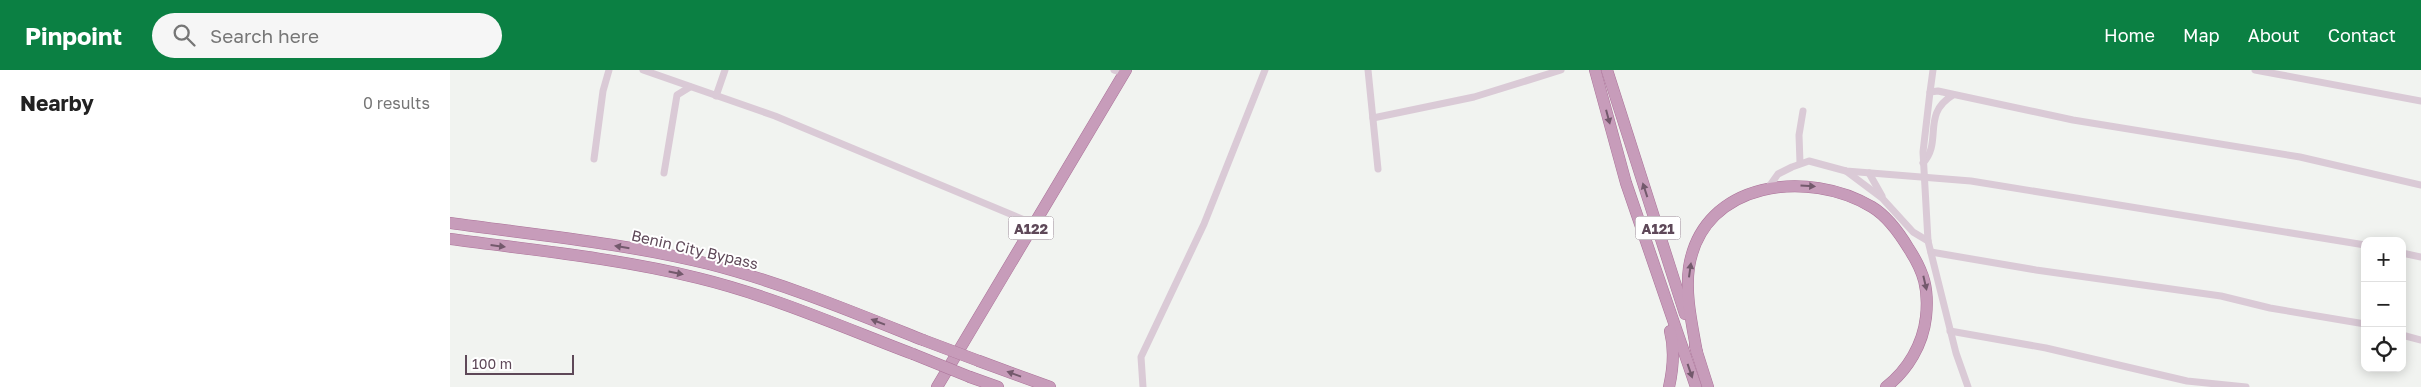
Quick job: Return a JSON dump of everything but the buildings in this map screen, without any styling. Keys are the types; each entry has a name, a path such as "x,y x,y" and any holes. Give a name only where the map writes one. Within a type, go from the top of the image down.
{"highway":[{"name":"A121","path":"1595,70 1626,183 1696,387"},
{"name":"A121","path":"1606,70 1708,387"},
{"name":"A122","path":"937,387 1122,71"},
{"path":"1697,353 1687,292 1689,265 1700,236 1708,222 1722,209 1740,198 1768,188 1811,185 1834,189 1867,204 1894,227 1921,268 1928,298 1924,334 1908,365 1898,378 1886,387"},
{"name":"Benin City Bypass","path":"450,223 623,247 708,264 791,288 1050,387"},
{"name":"Benin City Bypass","path":"450,239 611,260 698,278 777,302 998,387"},
{"path":"1658,276 1673,342 1672,372 1669,387"}],"street":[{"path":"594,159 603,91 609,70"},
{"path":"642,70 775,116 1034,224"},
{"path":"716,96 725,70"},
{"path":"1143,387 1141,357 1204,224 1264,70"},
{"path":"1368,70 1378,168"},
{"path":"1373,118 1474,97 1562,70"},
{"path":"1933,70 1923,163 1928,241 1950,332 1968,387"},
{"path":"2256,70 2421,101"},
{"path":"664,173 677,95 690,87"},
{"path":"1930,92 2073,120 2300,157 2421,184"},
{"path":"1923,163 1931,150 1935,115 1942,101 1952,95"},
{"path":"1800,163 1798,135 1803,111"},
{"path":"1768,188 1778,174 1800,163 1819,162 1846,171 1970,181 2361,244"},
{"path":"1846,171 1882,198 1913,232 1928,241"},
{"path":"1869,173 1882,198"},
{"path":"1931,252 2036,270 2221,296 2270,308 2361,323"},
{"path":"2406,254 2421,257"},
{"path":"1950,332 2055,350 2187,381 2246,387"},
{"path":"2406,336 2421,340"}]}
